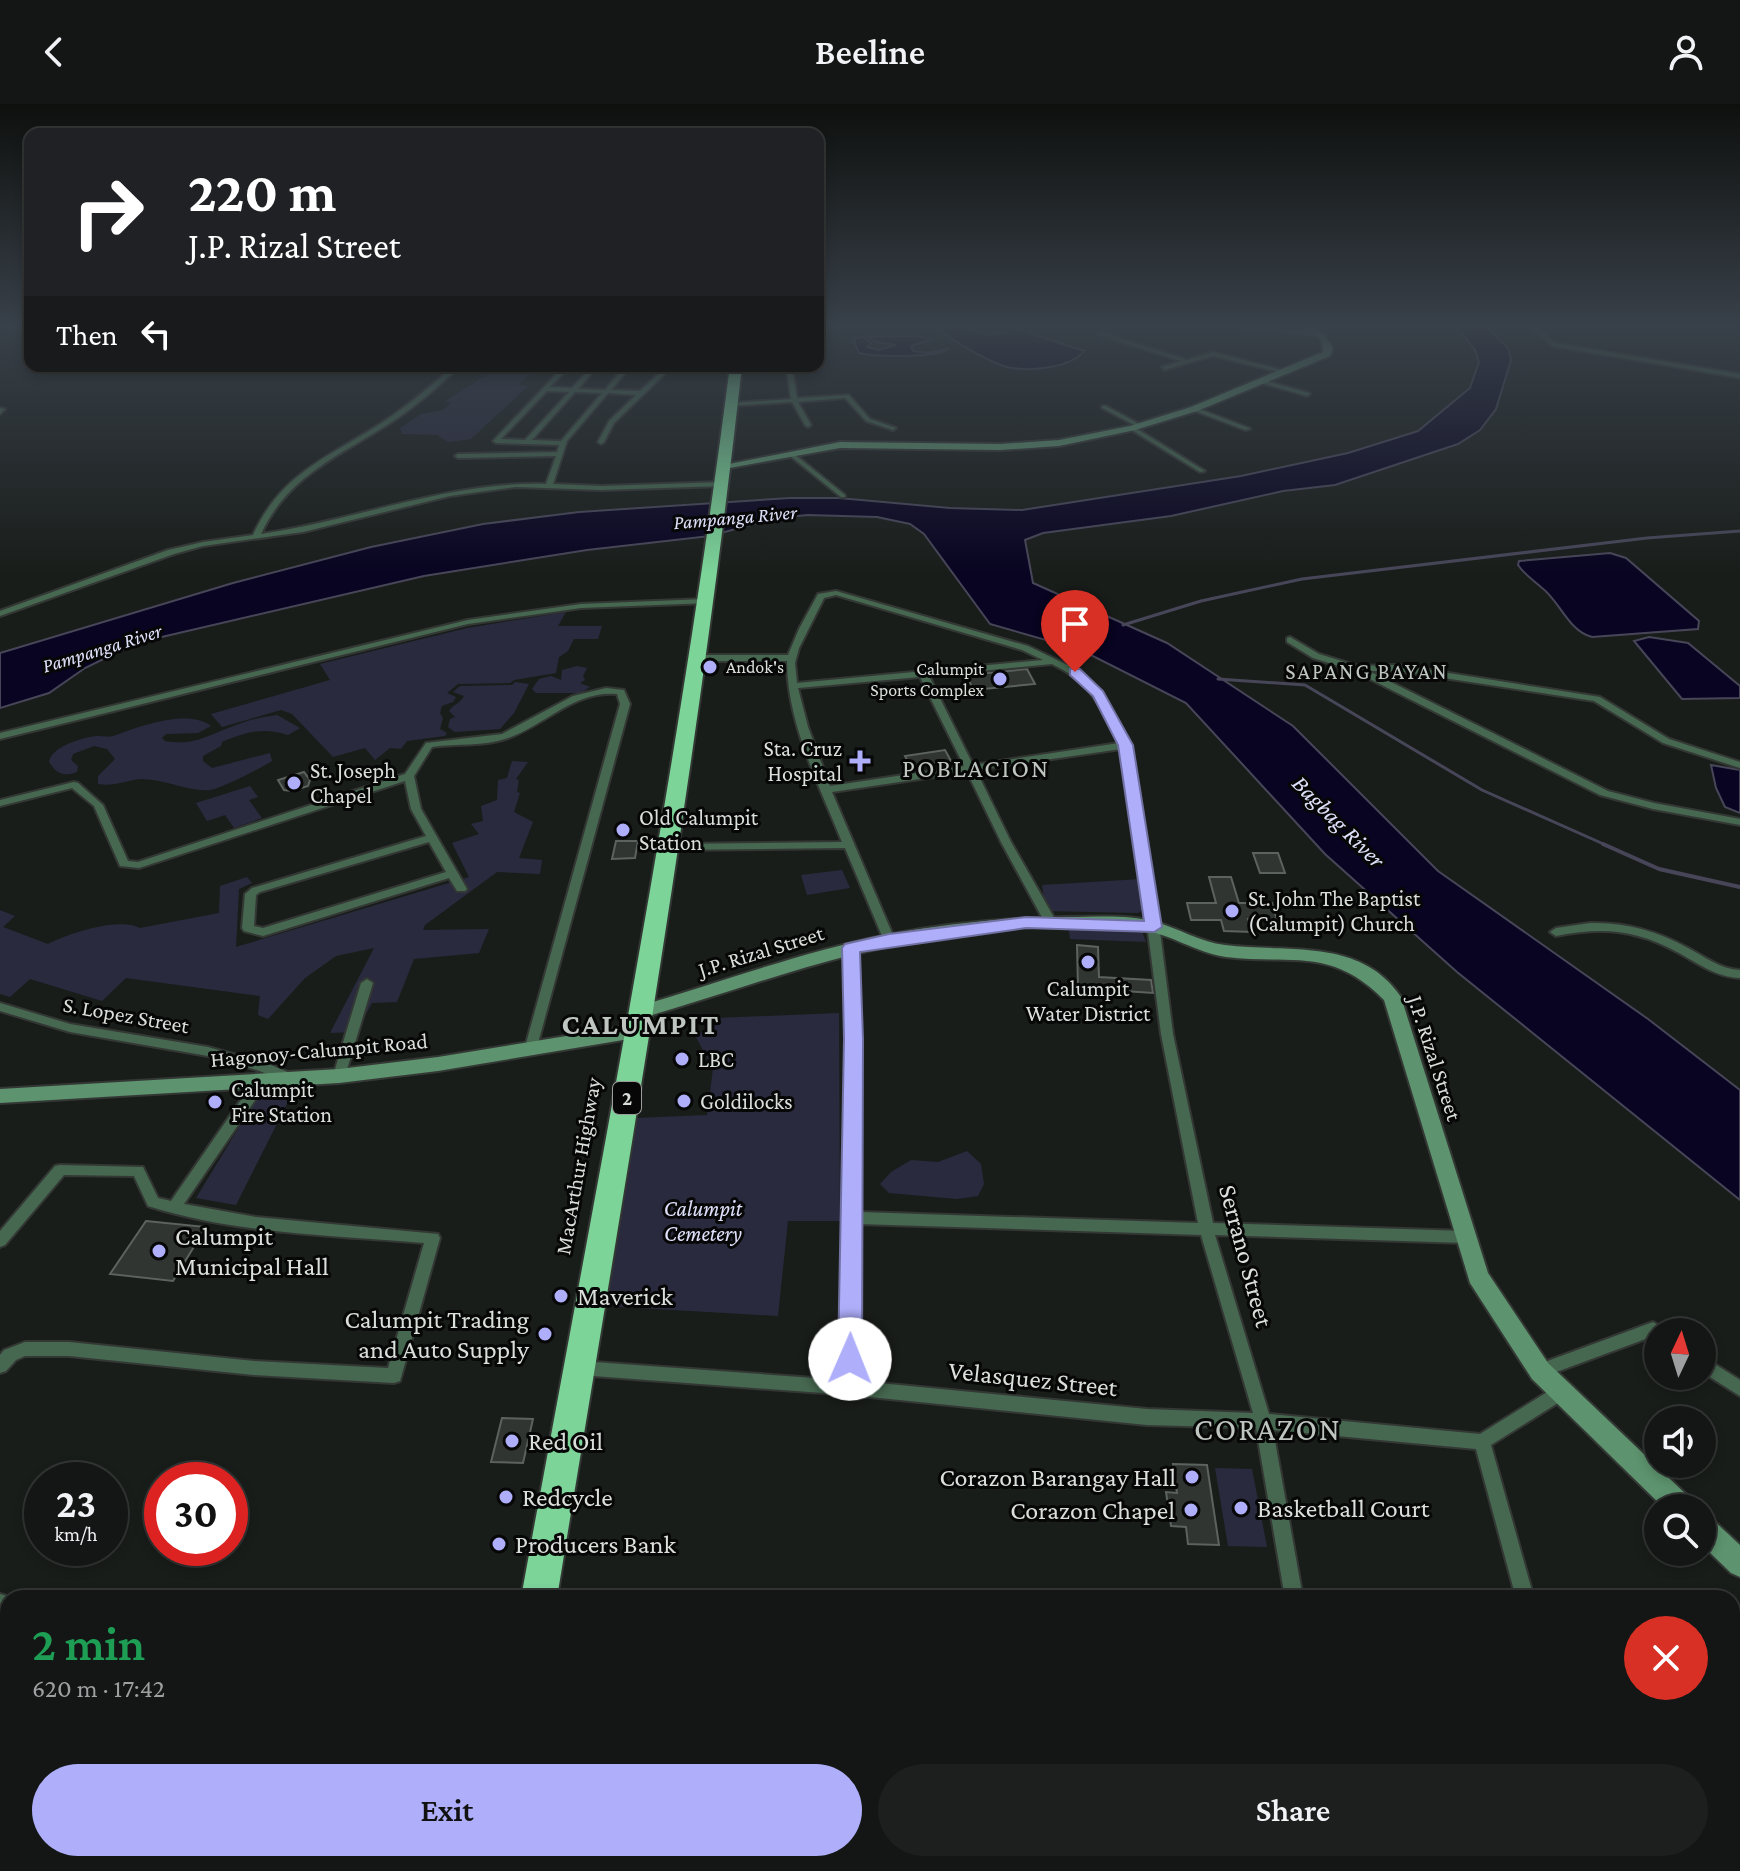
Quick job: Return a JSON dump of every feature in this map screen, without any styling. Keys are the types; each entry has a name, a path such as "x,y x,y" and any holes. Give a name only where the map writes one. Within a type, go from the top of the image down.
{"highway":[{"name":"MacArthur Highway","path":"540,1590 671,847 731,409"}],"street":[{"path":"257,535 262,519 279,497 314,467 404,409"},
{"path":"526,409 496,441 563,443"},
{"path":"526,443 556,409"},
{"path":"549,486 563,443 591,409"},
{"path":"601,442 611,422 624,409"},
{"path":"799,409 808,425"},
{"path":"858,409 865,418 893,428"},
{"path":"1108,409 1202,471"},
{"path":"724,466 840,445 1027,446 1136,427 1193,409"},
{"path":"1195,409 1247,429"},
{"path":"458,456 559,454"},
{"path":"791,454 843,496"},
{"path":"0,614 171,552 257,535 303,530 475,489 549,486 722,489"},
{"name":"Serrano Street","path":"791,658 821,596 836,593 1025,648 1075,672 1098,694 1125,745 1154,927 1167,1034 1207,1231 1263,1421 1293,1590"},
{"path":"0,736 468,622 581,606 705,599"},
{"path":"1290,640 1316,656 1357,669 1604,793 1653,806 1740,822"},
{"path":"697,658 791,658 805,732 864,887 889,940"},
{"path":"795,686 1053,662"},
{"path":"1357,669 1398,668 1597,699 1666,741 1740,765"},
{"path":"924,675 1006,842 1050,921"},
{"path":"0,803 74,785 98,805 124,864 139,865 409,776 429,745 504,736 561,704 607,691 621,692 625,697 601,797 531,1047"},
{"path":"826,790 1125,745"},
{"path":"409,776 416,809 461,889"},
{"path":"431,838 256,890 251,894 248,928 263,932 450,874"},
{"path":"671,847 849,845"},
{"name":"J.P. Rizal Street","path":"641,1021 851,948 889,940 1050,921 1154,927 1196,946 1225,951 1329,957 1354,963 1375,977 1392,997 1478,1276 1540,1371 1668,1494"},
{"path":"1556,932 1598,925 1621,926 1680,948 1716,970 1740,974"},
{"path":"850,1388 854,1015 851,948"},
{"path":"339,1076 367,983"},
{"name":"S. Lopez Street","path":"0,1007 68,1028 193,1046 257,1064 290,1078"},
{"name":"Hagonoy-Calumpit Road","path":"0,1096 339,1076 438,1064 531,1047 641,1021"},
{"path":"174,1208 261,1081"},
{"path":"0,1241 60,1170 138,1171 153,1202 174,1208 243,1219 433,1238 394,1376 254,1368 69,1349 25,1349 10,1355 0,1366"},
{"path":"852,1218 1465,1237"},
{"path":"1540,1371 1644,1332"},
{"name":"Velasquez Street","path":"578,1368 850,1388 1147,1417 1263,1421 1482,1442"},
{"path":"1716,1373 1740,1389"},
{"path":"1523,1590 1482,1442 1563,1391"},
{"path":"1716,1541 1740,1564"}],"green space":[{"path":"503,409 471,439 448,442 437,435 402,434 400,428 421,414 443,410"},
{"path":"566,612 558,626 602,626 598,639 574,639 568,651 559,657 556,673 510,683 458,684 447,693 456,697 453,702 442,706 440,713 443,718 440,729 447,733 445,736 407,741 401,749 390,748 375,760 365,748 333,757 292,714 281,710 222,727 211,714 330,680 320,664 467,628"},
{"path":"577,666 587,668 583,676 585,680 580,683 590,687 581,693 536,693 532,689 539,679 551,676 561,680 562,670"},
{"path":"515,682 529,684 514,713 500,729 455,732 448,727 450,719 455,717 449,711 464,696 453,692 460,686 512,685"},
{"path":"277,715 300,728 288,735 262,731 239,736 222,742 221,746 203,756 203,761 212,768 270,753 272,761 210,790 141,779 98,784 98,776 115,759 107,749 94,746 73,754 71,760 78,766 77,772 61,773 49,762 61,747 76,741 114,736 163,721 190,719 211,726 198,733 166,734 162,738 165,741 185,742 248,721"},
{"path":"512,761 528,762 516,779 519,780 517,792 520,793 514,812 533,822 519,858 542,860 540,874 497,872 425,925 423,930 489,929 479,953 414,959 397,1002 372,1003 356,1032 330,1033 374,948 336,956 305,978 268,1019 258,1015 260,996 126,978 102,1001 30,979 10,997 0,994 0,910 15,916 3,927 48,944 107,925 140,928 219,913 220,886 247,877 252,883 239,889 236,947 469,877 452,843 479,834 471,824 483,821 481,806 497,800 498,780 507,778"},
{"path":"250,786 258,797 249,800 262,818 234,828 225,815 207,821 196,803"},
{"path":"842,870 850,888 807,895 801,875"},
{"path":"1141,879 1145,909 1138,913 1046,911 1042,885"},
{"path":"1068,924 1140,926 1146,942 1070,939"},
{"name":"Calumpit Cemetery","path":"839,1013 840,1221 788,1221 778,1316 604,1306 636,1118 707,1115 713,1069 696,1037 716,1018"},
{"path":"297,1084 236,1205 196,1198 264,1086"},
{"path":"967,1151 981,1164 984,1184 978,1196 957,1199 889,1193 880,1184 891,1172 911,1160 938,1162"},
{"name":"Basketball Court","path":"1215,1468 1252,1469 1267,1547 1228,1546"}],"water":[{"path":"1444,409 1496,409 1480,430 1458,444 1335,485 1283,491 1171,516 1043,533 1025,540 1033,583 1167,643 1293,726 1438,871 1648,1019 1740,1090 1740,1200 1457,972 1325,854 1186,703 1081,650 990,624 924,534 910,524 877,517 808,515 776,518 710,536 587,550 424,576 136,643 85,668 49,693 0,708 0,653 233,583 371,547 483,524 579,512 790,498 839,498 950,508 1022,510 1241,476 1348,453 1418,431"},
{"path":"1610,553 1626,558 1699,621 1698,629 1592,637 1577,629 1548,593 1518,565 1519,561"},
{"path":"1649,637 1688,643 1740,686 1740,698 1682,699 1634,641"},
{"path":"1711,765 1740,770 1740,813 1725,807 1716,788"}],"building":[{"name":"Calumpit Sports Complex","path":"1027,669 1035,684 973,690 967,675"},
{"path":"945,750 951,761 910,766 905,756"},
{"name":"St. Joseph Chapel","path":"304,772 310,780 308,786 292,791 284,790 278,780"},
{"name":"Old Calumpit Station","path":"616,841 638,841 635,858 612,859"},
{"path":"1253,853 1278,853 1285,873 1260,873"},
{"name":"St. John The Baptist (Calumpit) Church","path":"1209,877 1231,877 1239,903 1272,903 1277,920 1248,919 1252,932 1224,931 1221,920 1191,920 1187,903 1216,903"},
{"name":"Calumpit Water District","path":"1077,945 1098,947 1099,977 1151,980 1153,993 1078,988"},
{"name":"Calumpit Municipal Hall","path":"146,1221 206,1227 173,1281 110,1274"},
{"name":"Red Oil","path":"502,1418 533,1419 523,1463 491,1462"},
{"name":"Corazon Chapel","path":"1173,1464 1207,1465 1219,1545 1188,1544 1186,1527 1171,1526 1166,1492 1177,1493"}],"waterway":[{"path":"1123,625 1201,601 1302,579 1647,538 1740,531"},
{"path":"1218,679 1305,685 1482,790 1608,846"},
{"path":"1603,844 1659,869 1740,887"}],"place":[{"name":"Andok's","path":"710,667"},
{"name":"Calumpit Sports Complex","path":"1000,679"},
{"name":"Sta. Cruz Hospital","path":"860,761"},
{"name":"St. Joseph Chapel","path":"294,783"},
{"name":"Old Calumpit Station","path":"623,830"},
{"name":"St. John The Baptist (Calumpit) Church","path":"1232,911"},
{"name":"Calumpit Water District","path":"1088,962"},
{"name":"LBC","path":"682,1059"},
{"name":"Goldilocks","path":"684,1101"},
{"name":"Calumpit Fire Station","path":"215,1102"},
{"name":"Calumpit Municipal Hall","path":"159,1251"},
{"name":"Maverick","path":"561,1296"},
{"name":"Calumpit Trading and Auto Supply","path":"545,1334"},
{"name":"Red Oil","path":"512,1441"},
{"name":"Corazon Barangay Hall","path":"1192,1477"},
{"name":"Redcycle","path":"506,1497"},
{"name":"Basketball Court","path":"1241,1508"},
{"name":"Corazon Chapel","path":"1191,1510"},
{"name":"Producers Bank","path":"499,1544"}],"district":[{"name":"SAPANG BAYAN","path":"1367,671"},
{"name":"POBLACION","path":"976,768"},
{"name":"CALUMPIT","path":"641,1023"},
{"name":"CORAZON","path":"1268,1429"}],"route":[{"path":"850,1359 854,1039 851,948 1026,922 1142,924 1154,927 1125,745 1098,694 1075,672"}],"water label":[{"name":"Pampanga River","path":"735,517"},
{"name":"Pampanga River","path":"102,648"},
{"name":"Bagbag River","path":"1339,821"}]}
